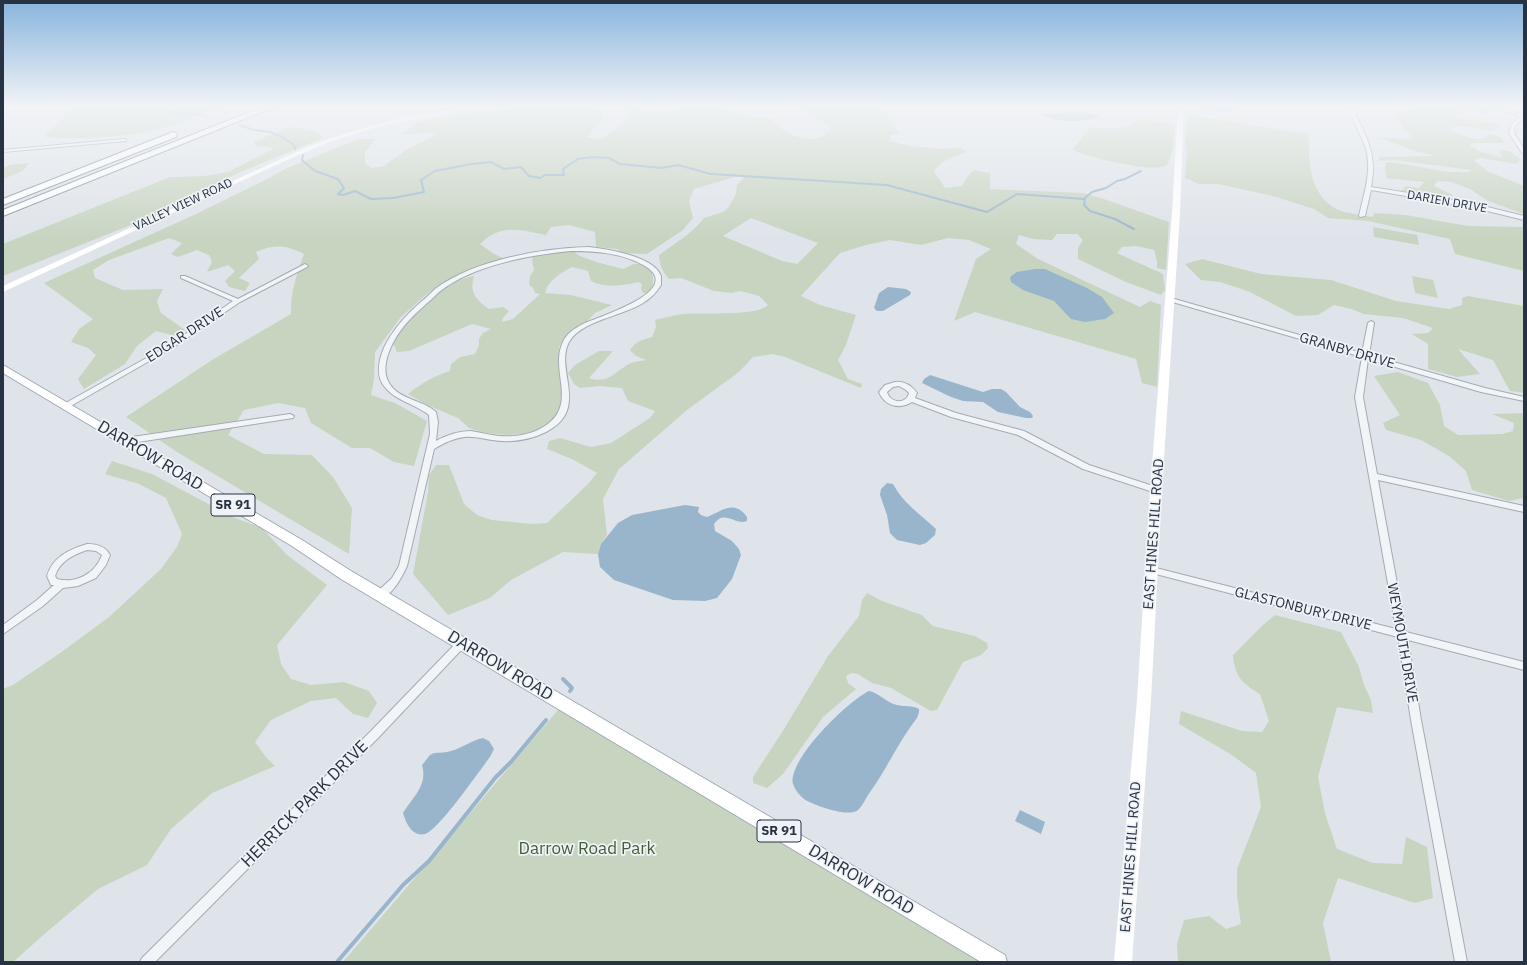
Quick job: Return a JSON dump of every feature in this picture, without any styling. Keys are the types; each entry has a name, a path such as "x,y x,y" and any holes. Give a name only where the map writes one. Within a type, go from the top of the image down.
{"highway":[{"path":"3,202 135,150"},
{"path":"3,214 163,150"}],"main road":[{"name":"DARROW ROAD","path":"3,368 297,543 346,575 381,594 998,962"}],"street":[{"path":"3,151 14,150"},
{"name":"VALLEY VIEW ROAD","path":"3,289 307,150"},
{"name":"EAST HINES HILL ROAD","path":"1123,962 1144,700 1156,490 1180,150"},
{"path":"1362,216 1372,168 1369,150"},
{"name":"DARIEN DRIVE","path":"1369,188 1465,204 1524,218"},
{"path":"381,594 395,581 402,566 430,448 434,434 433,414 421,406 395,394 386,386 383,379 382,369 385,352 396,332 413,312 438,290 457,280 495,264 536,254 566,250 600,250 634,259 653,268 657,273 658,280 656,289 650,296 583,327 572,334 565,343 562,354 564,407 563,412 554,422 540,432 525,436 498,439 476,434 466,434 450,437 430,448"},
{"name":"EDGAR DRIVE","path":"66,405 170,347 238,302 305,266"},
{"path":"183,277 238,302"},
{"name":"GRANBY DRIVE","path":"1170,300 1484,390 1524,399"},
{"name":"WEYMOUTH DRIVE","path":"1371,323 1359,397 1416,720 1461,962"},
{"path":"912,400 954,415 1021,433 1086,467 1156,490"},
{"path":"125,441 290,416"},
{"path":"1373,476 1524,509"},
{"path":"3,630 40,603 60,585 70,585 91,576 100,569 105,562 106,555 103,550 87,547 66,555 52,569 51,576 54,582 60,585"},
{"name":"GLASTONBURY DRIVE","path":"1152,570 1524,666"},
{"name":"HERRICK PARK DRIVE","path":"146,962 374,735 462,643"}],"green space":[{"path":"271,150 294,150 238,173 161,213 3,276 3,244 170,177 205,176 228,172"},
{"path":"331,150 367,150 365,152 365,163 371,168 384,166 406,150 964,150 967,152 945,161 934,171 945,188 962,186 967,177 974,170 990,173 990,189 1083,193 1169,222 1166,270 1157,268 1154,250 1136,246 1122,247 1117,253 1163,274 1165,290 1161,295 1126,282 1078,259 1078,248 1083,240 1077,234 1057,234 1052,240 1033,239 1019,235 1016,244 1038,259 1140,307 1150,301 1161,305 1157,387 1142,383 1136,359 975,312 954,321 976,259 991,249 969,240 948,238 921,245 890,240 866,245 840,253 801,296 820,305 856,315 846,345 838,360 848,379 862,384 861,388 785,357 773,354 753,357 739,372 687,410 619,469 603,499 607,535 601,544 598,554 563,552 511,580 490,598 448,615 413,574 428,492 429,475 436,465 449,465 464,504 477,515 492,520 531,524 547,523 588,484 597,473 574,460 547,449 549,441 560,438 591,447 611,443 650,418 655,411 628,401 622,388 600,386 580,388 574,384 568,373 575,365 599,351 613,351 589,378 595,380 605,379 614,375 629,364 646,360 636,356 630,350 642,340 652,337 656,327 655,320 683,314 741,313 762,309 768,305 759,296 741,291 731,293 714,291 681,278 669,279 663,271 660,262 659,255 687,235 704,218 723,212 728,208 736,194 737,185 745,176 735,177 694,189 689,201 693,218 683,230 647,254 621,253 617,249 596,247 595,232 569,225 551,227 546,235 528,231 511,230 496,233 488,237 480,244 494,254 503,258 455,276 428,293 401,317 375,352 374,379 371,395 395,403 427,421 414,466 394,462 370,448 352,448 311,423 305,408 278,403 244,410 228,435 264,454 312,455 333,477 352,508 349,554 177,452 126,417 212,360 291,314 293,291 304,254 286,247 263,249 256,252 259,259 239,278 250,283 245,291 229,287 225,281 235,271 228,265 207,272 212,262 209,255 197,250 178,257 171,254 182,243 169,238 109,260 93,270 95,278 123,290 163,289 157,301 161,313 185,330 175,336 156,331 137,346 125,364 84,389 78,379 96,355 88,348 71,342 79,329 93,319 44,283 196,214 285,169","holes":["751,218 818,243 797,264 782,261 723,236"]},
{"path":"1072,150 1173,150 1167,165 1159,167 1120,164"},
{"path":"1186,150 1309,150 1313,180 1318,190 1324,199 1333,207 1344,212 1372,217 1375,213 1406,215 1468,226 1524,227 1524,271 1455,254 1450,239 1368,221 1328,218 1314,209 1273,196 1218,184 1199,184 1185,178"},
{"path":"1412,150 1477,150 1502,158 1499,150 1511,152 1521,159 1516,164 1481,158 1474,160 1487,171 1524,186 1524,214 1488,201 1470,189 1451,182 1437,181 1434,186 1453,195 1451,197 1401,191 1406,186 1419,188 1424,182 1386,178 1386,162 1448,172 1469,172 1471,170 1394,160 1378,161 1380,157 1436,156"},
{"path":"29,163 23,171 3,179 3,168 10,165"},
{"path":"1373,227 1417,235 1419,245 1374,237"},
{"path":"563,251 573,251 580,256 596,262 623,269 634,264 641,264 652,270 653,282 649,293 643,293 641,289 642,284 638,282 627,285 602,285 591,281 588,271 572,267 556,277 549,284 545,293 571,295 612,305 595,313 587,322 565,337 559,347 562,393 561,410 550,422 538,430 524,434 508,435 486,433 469,428 458,418 427,405 408,394 428,380 450,371 451,364 460,357 475,354 479,345 479,339 483,333 491,329 472,324 409,351 397,352 393,343 402,327 416,312 444,289 465,278 474,276 472,287 477,299 489,309 503,307 509,311 503,318 502,322 513,319 540,294 535,293 533,288 529,285 530,276 534,270 532,261 533,256"},
{"path":"1202,259 1261,274 1331,280 1396,301 1449,309 1462,305 1462,298 1468,296 1524,306 1524,393 1510,391 1493,360 1458,349 1480,374 1457,377 1428,369 1428,344 1412,334 1428,333 1433,328 1403,318 1364,314 1334,305 1318,315 1296,316 1250,292 1220,282 1201,280 1185,264"},
{"path":"1412,276 1433,280 1438,298 1415,293"},
{"path":"1398,372 1428,383 1440,405 1444,426 1458,435 1502,434 1513,431 1514,423 1492,414 1524,413 1524,498 1509,501 1472,490 1466,471 1449,456 1421,440 1386,430 1383,423 1400,415 1374,376"},
{"path":"112,461 152,474 235,518 262,528 287,555 327,585 277,645 281,664 291,679 311,685 344,682 369,691 377,703 368,718 353,714 336,698 311,701 271,720 255,742 265,756 275,766 212,793 171,829 147,865 98,889 13,962 3,962 3,689 13,685 109,617 161,569 177,547 182,534 166,498 139,484 105,474"},
{"path":"867,593 882,601 922,615 933,626 975,636 987,643 988,648 981,655 963,662 937,710 931,711 891,688 872,683 858,674 852,673 846,676 848,683 856,689 823,717 783,774 767,788 753,783 753,777 828,656 859,616 862,600"},
{"path":"1275,615 1341,632 1359,667 1364,685 1371,700 1373,713 1337,707 1318,777 1325,813 1337,849 1373,863 1402,864 1406,837 1427,847 1433,898 1415,903 1338,878 1323,923 1331,962 1178,962 1177,944 1184,920 1209,916 1226,929 1241,924 1237,896 1237,869 1261,807 1256,773 1232,755 1179,724 1181,711 1242,731 1262,732 1269,721 1260,694 1240,679 1234,663 1233,655"},
{"name":"Darrow Road Park","path":"564,703 998,962 343,962"}],"water":[{"path":"1045,269 1087,288 1102,297 1114,313 1105,319 1085,322 1071,319 1054,301 1023,290 1011,282 1010,277 1017,272"},
{"path":"888,287 906,289 911,292 910,295 883,311 877,311 874,308 879,293"},
{"path":"930,375 983,392 992,389 1001,389 1006,392 1020,407 1030,412 1033,416 1032,418 1026,418 998,412 983,402 963,401 951,397 922,383 924,379"},
{"path":"887,483 893,484 907,503 936,529 935,535 926,543 920,545 897,540 890,533 887,515 880,495 881,489"},
{"path":"685,505 699,507 698,512 707,517 728,508 733,508 742,512 747,517 747,521 743,522 724,517 717,520 714,524 715,531 732,541 739,549 741,555 732,579 717,598 705,601 673,600 614,580 600,567 598,554 601,544 618,523 632,515"},
{"path":"869,691 893,704 919,709 917,718 858,810 853,812 839,812 822,807 804,799 797,792 793,784 794,773 800,760 809,746 834,718"},
{"path":"483,738 489,741 494,749 490,757 449,812 439,823 425,834 416,833 413,831 408,825 403,813 421,785 423,779 422,765 432,754 448,752"},
{"path":"1020,810 1045,822 1041,834 1015,821"}],"waterway":[{"path":"303,155 302,160 315,171 338,179 344,188 338,194 343,195 355,191 371,199 393,198 424,192 421,180 435,171 471,164 491,162 504,169 521,167 529,176 540,178 545,175 564,175 563,169 578,159 592,157 609,158 620,164 662,168 678,165 711,174 887,185 987,212 1017,194 1085,198"},
{"path":"1085,198 1092,192 1106,188 1117,181 1125,179 1141,171"},
{"path":"1085,198 1084,205 1090,211 1115,219 1134,229"},
{"path":"563,679 572,688 570,691"},
{"path":"337,962 403,885 429,861 495,778 511,762 546,720"}]}
